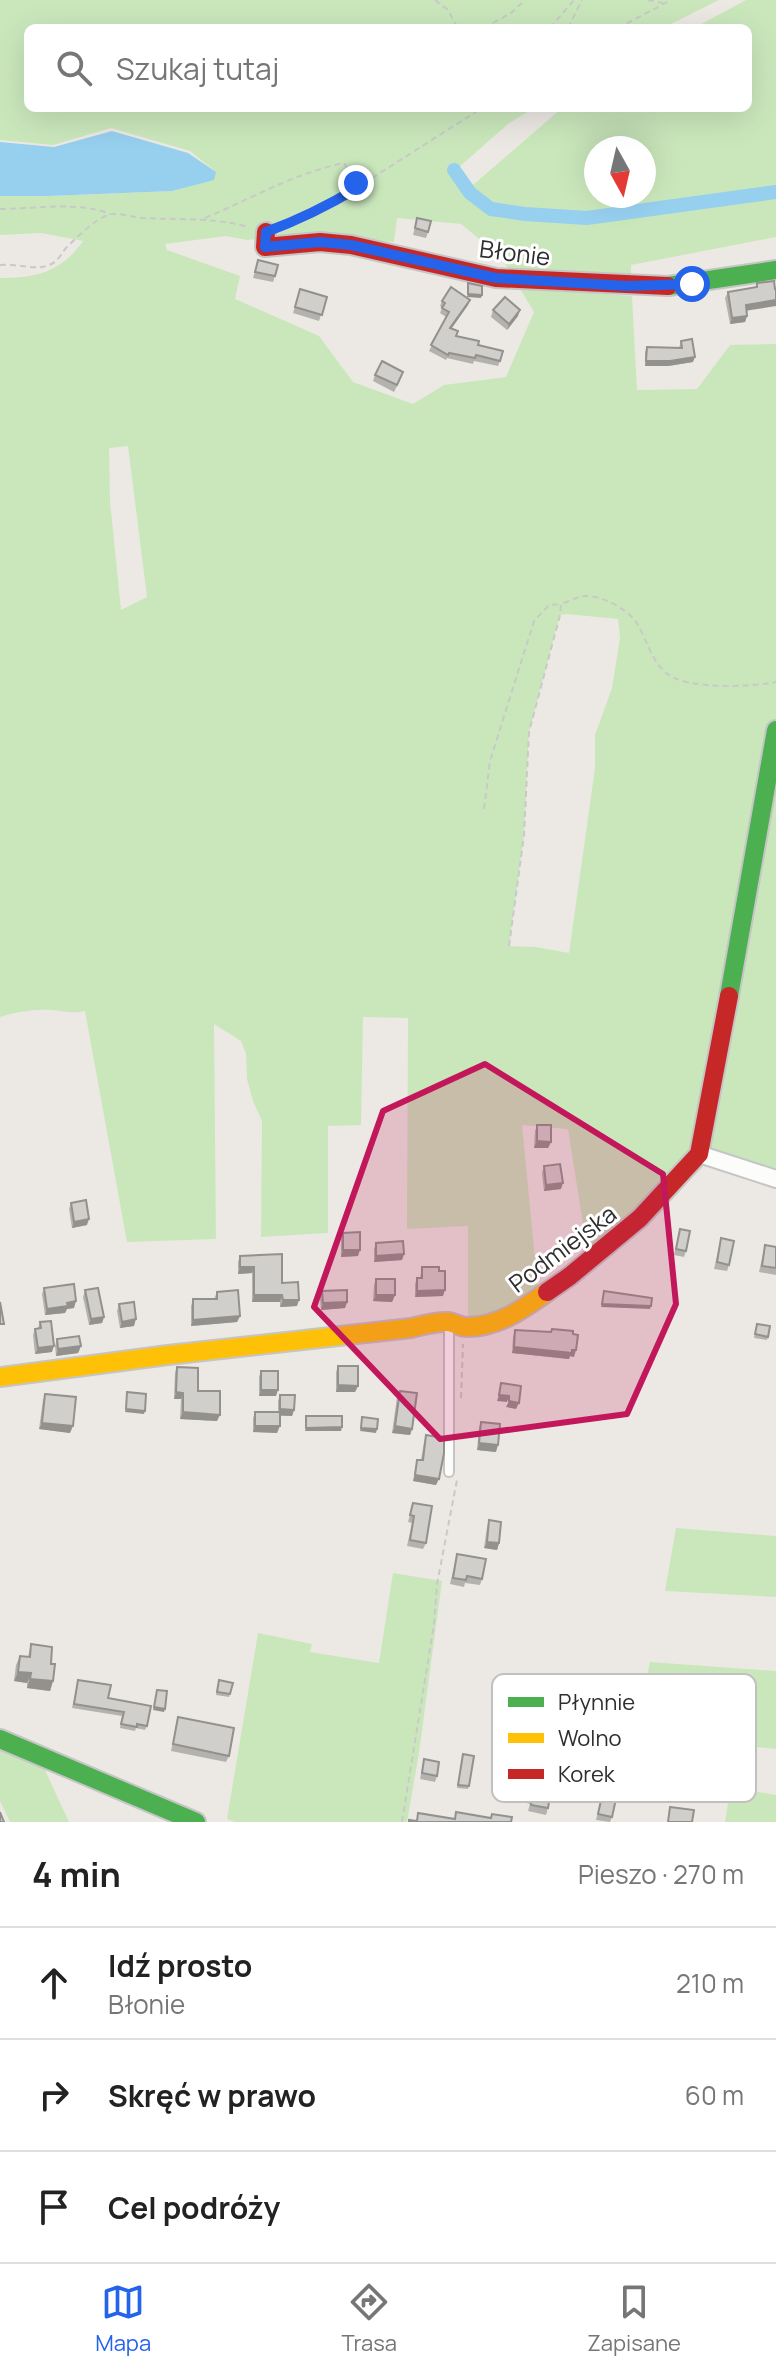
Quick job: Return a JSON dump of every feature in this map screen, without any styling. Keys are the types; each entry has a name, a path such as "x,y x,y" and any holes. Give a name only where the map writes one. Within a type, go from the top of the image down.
{"street":[{"name":"Błonie","path":"266,232 265,247 320,242 351,245 496,278 518,280 669,286 776,270"},
{"path":"776,730 699,1154 776,1179"},
{"name":"Podmiejska","path":"0,1377 457,1324 490,1324 518,1312 570,1276 640,1218 699,1154"},
{"path":"0,1739 196,1822"}],"lane":[{"path":"453,1471 457,1324"}],"path":[{"path":"435,0 448,10 456,24"},
{"path":"491,24 511,13 525,0"},
{"path":"553,24 574,0"},
{"path":"570,24 582,0"},
{"path":"648,0 664,3"},
{"path":"625,24 671,0"},
{"path":"0,209 99,209 111,214 146,218 234,223 266,232 296,221 359,187 476,112"},
{"path":"201,220 274,187 344,163 359,187"},
{"path":"0,265 13,263 46,267 58,261 90,226 111,214"},
{"path":"484,809 490,761 534,621 549,605 585,596 612,603 636,621 659,666 680,681 741,688 776,682"},
{"path":"509,946 524,835 529,732 561,604"},
{"path":"457,1324 461,1399"},
{"path":"402,1822 434,1624 437,1584 457,1484 453,1471"}],"highlighted area":[{"path":"485,1064 663,1174 676,1304 627,1414 440,1439 314,1307 383,1111"}],"green space":[{"path":"0,0 719,0 671,24 24,24 24,112 528,112 508,124 449,176 473,185 557,112 752,112 752,24 701,24 746,0 776,0 776,237 631,265 631,280 512,276 501,257 461,224 397,218 394,242 279,236 247,240 226,236 165,244 167,250 240,276 235,299 319,336 353,382 413,404 444,385 506,377 534,312 519,287 632,296 637,390 697,389 730,345 776,344 776,1174 714,1151 702,1141 611,1239 587,1249 568,1129 522,1125 538,1290 499,1312 468,1319 468,1226 407,1229 408,1018 363,1017 361,1125 328,1126 328,1233 261,1237 262,1121 247,1079 246,1054 241,1041 214,1024 216,1239 127,1242 85,1011 39,1010 0,1017 0,278 25,277 47,271 66,260 83,241 41,233 0,235 0,196 172,191 216,172 190,151 111,128 53,145 0,140","holes":["128,446 147,597 121,610 110,501 109,448","560,615 618,619 620,638 612,688 595,735 595,768 569,953 509,946 524,835 529,732"]},
{"path":"676,1528 776,1536 776,1597 665,1591"},
{"path":"393,1573 442,1581 407,1822 235,1822 227,1819 258,1633 312,1644 310,1652 379,1663"},
{"path":"650,1662 776,1671 776,1749 756,1747 756,1674 647,1674"},
{"path":"0,1749 44,1768 69,1822 10,1822 0,1801"},
{"path":"756,1792 776,1795 776,1822 725,1822 728,1802 756,1802"}],"water":[{"path":"112,131 188,153 216,172 214,180 172,191 0,196 0,142 54,147"}],"building":[{"path":"417,218 431,221 428,232 415,228"},
{"path":"258,260 278,265 275,276 255,272"},
{"path":"774,281 776,300 746,305 747,316 732,318 728,292"},
{"path":"468,283 482,286 482,295 468,294"},
{"path":"451,287 470,300 450,328 458,331 456,336 503,351 500,361 476,355 475,358 448,355 431,345 449,312 442,308 445,303 442,301"},
{"path":"300,289 327,297 322,315 295,307"},
{"path":"505,297 520,310 509,324 493,310"},
{"path":"692,339 695,357 646,361 647,347 682,348 681,341"},
{"path":"382,361 403,372 397,385 375,375"},
{"path":"537,1125 551,1125 551,1142 537,1141"},
{"path":"560,1164 563,1183 546,1185 544,1166"},
{"path":"86,1200 89,1219 74,1222 71,1203"},
{"path":"680,1229 690,1231 686,1251 676,1249"},
{"path":"360,1232 360,1250 343,1250 343,1233"},
{"path":"721,1238 734,1241 729,1265 717,1262"},
{"path":"403,1241 404,1254 376,1256 376,1243"},
{"path":"765,1245 776,1247 776,1268 762,1266"},
{"path":"282,1254 282,1283 298,1282 299,1300 283,1300 282,1295 254,1295 254,1267 240,1267 240,1256"},
{"path":"422,1267 439,1267 439,1271 445,1271 445,1290 417,1291 417,1278 422,1278"},
{"path":"376,1279 395,1279 395,1295 376,1295"},
{"path":"74,1284 76,1301 67,1303 68,1306 47,1309 44,1288"},
{"path":"98,1288 104,1317 91,1319 85,1290"},
{"path":"238,1290 240,1316 193,1320 193,1299 217,1299 217,1292"},
{"path":"347,1290 347,1302 323,1303 322,1291"},
{"path":"604,1291 652,1298 651,1306 602,1304"},
{"path":"0,1302 4,1324 0,1324"},
{"path":"134,1302 136,1319 122,1322 119,1304"},
{"path":"51,1321 54,1346 38,1348 35,1329 41,1328 40,1322"},
{"path":"757,1324 770,1326 768,1337 755,1334"},
{"path":"552,1329 573,1331 578,1335 576,1350 572,1353 514,1347 515,1330 551,1332"},
{"path":"79,1336 81,1346 58,1349 57,1339"},
{"path":"338,1366 358,1366 358,1386 338,1385"},
{"path":"177,1367 198,1368 198,1391 220,1391 220,1415 183,1412 183,1393 176,1392"},
{"path":"261,1371 278,1371 278,1390 261,1390"},
{"path":"501,1383 521,1386 519,1403 509,1401 509,1396 499,1395"},
{"path":"400,1391 417,1393 412,1429 395,1426"},
{"path":"127,1392 146,1394 145,1411 126,1409"},
{"path":"45,1394 76,1397 73,1426 42,1423"},
{"path":"280,1395 295,1395 294,1410 280,1409"},
{"path":"255,1412 280,1412 280,1426 255,1426"},
{"path":"306,1416 342,1416 342,1427 306,1428"},
{"path":"362,1417 378,1419 377,1429 361,1428"},
{"path":"481,1422 500,1424 498,1445 479,1443"},
{"path":"426,1435 444,1438 439,1479 415,1475 417,1460 423,1460"},
{"path":"413,1503 432,1506 426,1543 410,1540"},
{"path":"489,1520 501,1522 499,1543 487,1542"},
{"path":"457,1554 486,1559 482,1579 467,1576 466,1580 453,1578"},
{"path":"31,1644 52,1647 51,1664 55,1664 53,1681 30,1679 31,1673 18,1672 20,1656 30,1657"},
{"path":"78,1680 111,1685 108,1698 151,1706 147,1726 121,1724 124,1712 74,1704"},
{"path":"219,1680 233,1683 230,1694 217,1692"},
{"path":"157,1690 167,1691 165,1709 154,1707"},
{"path":"178,1717 234,1728 229,1756 173,1744"},
{"path":"463,1754 474,1756 469,1786 458,1785"},
{"path":"424,1759 439,1762 437,1776 422,1773"},
{"path":"531,1802 549,1802 548,1808 531,1805"},
{"path":"601,1802 615,1802 612,1817 598,1814"},
{"path":"670,1807 694,1810 692,1822 668,1822"},
{"path":"456,1812 491,1818 492,1814 512,1817 511,1822 409,1822 417,1821 418,1813 455,1819"}],"waterway":[{"path":"454,170 470,193 491,209 525,214 587,218 776,192"}],"traffic: fast":[{"path":"668,286 776,270"},
{"path":"729,996 776,730"},
{"path":"0,1739 196,1822"}],"traffic: slow":[{"path":"0,1377 411,1328 439,1322 464,1327 478,1326 510,1316 547,1292"}],"traffic: jam":[{"path":"266,232 265,247 320,242 351,245 496,278 668,286"},
{"path":"547,1292 640,1218 699,1154 729,996"}],"route":[{"path":"356,183 359,187 336,201 266,232 265,247 320,242 351,245 496,278 518,280 627,286 692,284"}]}
